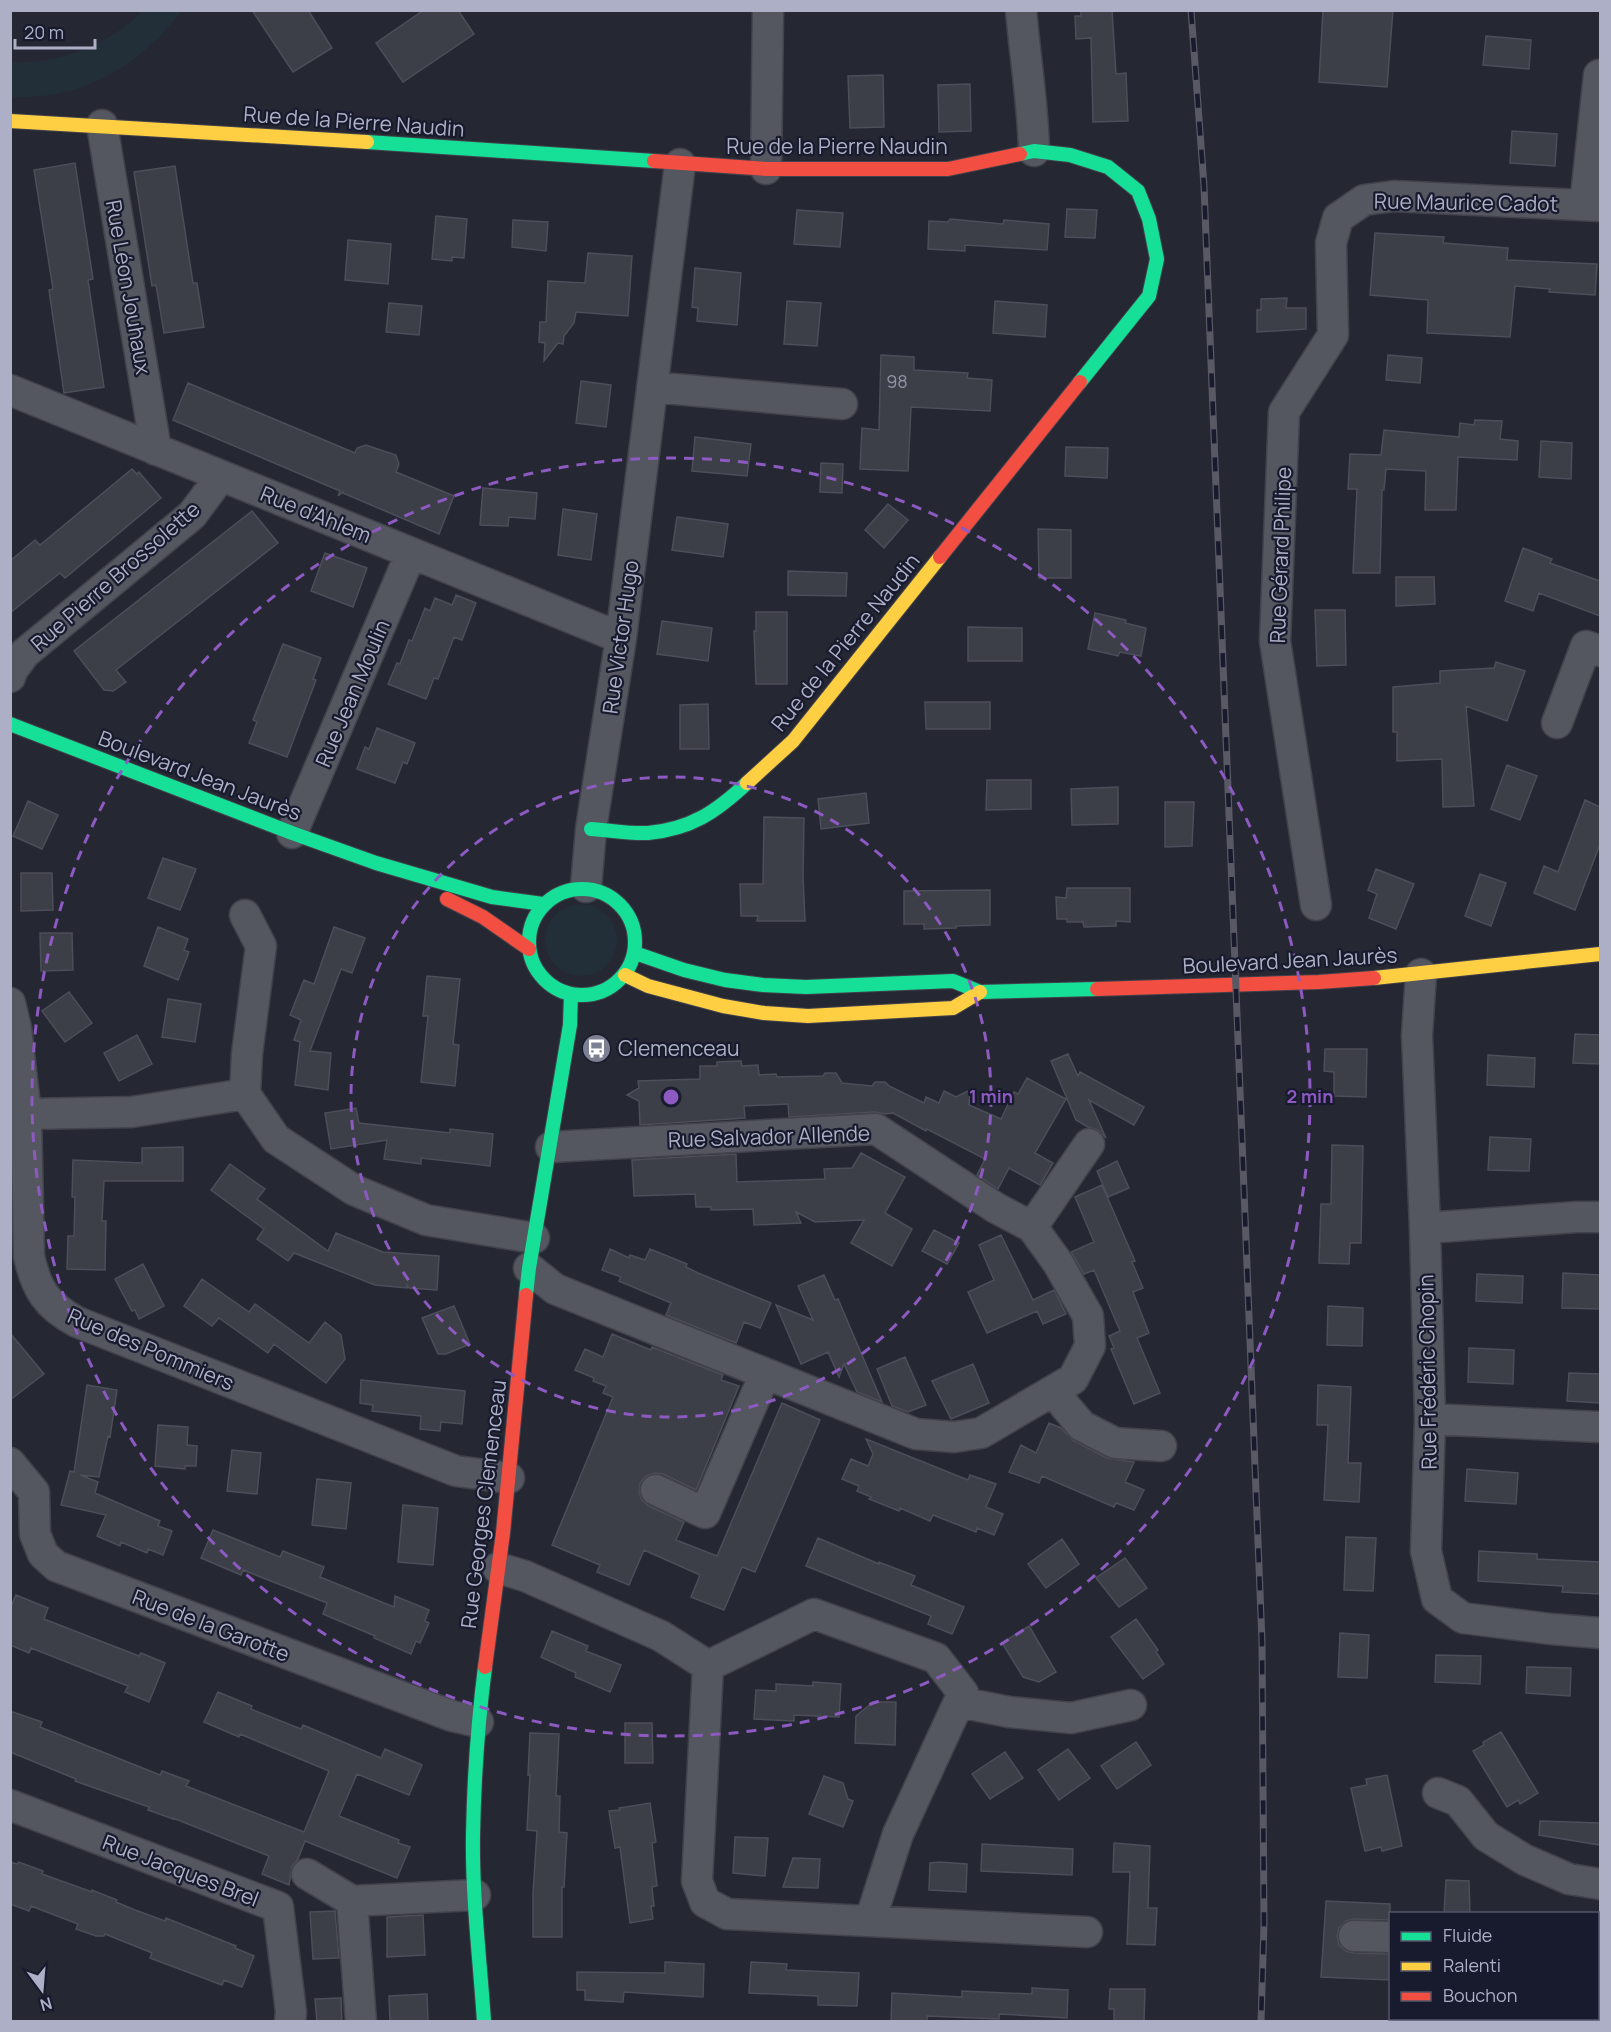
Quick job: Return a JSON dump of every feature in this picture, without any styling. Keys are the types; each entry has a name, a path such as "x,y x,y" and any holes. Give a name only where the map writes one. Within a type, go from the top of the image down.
{"street":[{"path":"766,169 768,10"},
{"path":"1021,10 1034,151"},
{"path":"1593,205 1600,75"},
{"name":"Rue de la Pierre Naudin","path":"10,121 102,125 766,169 948,169 1034,151 1070,155 1108,167 1138,191 1149,219 1157,259 1149,296 793,741 721,807 682,827 646,833 591,829"},
{"name":"Rue Léon Jouhaux","path":"102,125 156,450"},
{"name":"Rue Victor Hugo","path":"586,888 591,829 621,638 680,164"},
{"name":"Rue Maurice Cadot","path":"1338,218 1364,200 1394,196 1593,205"},
{"name":"Rue Gérard Philipe","path":"1316,905 1275,641 1284,412 1334,335 1331,243 1338,218"},
{"path":"652,387 842,404"},
{"name":"Rue d'Ahlem","path":"10,390 621,638"},
{"name":"Rue Pierre Brossolette","path":"10,677 25,653 192,515 221,476"},
{"name":"Rue Jean Moulin","path":"292,834 411,553"},
{"path":"1557,723 1586,646 1600,651"},
{"name":"Boulevard Jean Jaurès","path":"10,724 292,834 376,863 492,897 543,904"},
{"name":"Boulevard Jean Jaurès","path":"376,863 483,917 529,949"},
{"path":"586,888 608,894 625,909 635,930 635,953 625,975 610,988 591,995 571,994 556,988 543,978 533,965 529,949 529,933 534,917 543,904 563,891 586,888"},
{"path":"245,915 261,946 247,1054 245,1094 276,1139 354,1190 426,1220 534,1238"},
{"name":"Boulevard Jean Jaurès","path":"635,953 684,970 725,980 763,985 806,987 953,981 980,993 1319,982 1422,974 1600,954"},
{"name":"Rue Frédéric Chopin","path":"1422,974 1417,1035 1430,1419 1426,1551 1437,1599 1463,1618 1600,1633"},
{"name":"Boulevard Jean Jaurès","path":"625,975 648,986 723,1006 764,1013 808,1016 953,1008 980,993"},
{"name":"Rue Georges Clemenceau","path":"484,2022 473,1836 478,1722 509,1478 529,1268 570,1025 571,994"},
{"name":"Rue des Pommiers","path":"10,1003 16,1028 26,1114 29,1256 33,1275 40,1290 61,1313 77,1322 456,1471 509,1478"},
{"path":"26,1114 132,1112 245,1094"},
{"name":"Rue Salvador Allende","path":"529,1268 555,1289 916,1434 954,1437 981,1433 1073,1379 1090,1346 1088,1316 1058,1263 1032,1227 996,1208 876,1129 550,1147"},
{"path":"1032,1227 1089,1144"},
{"path":"1425,1228 1600,1217"},
{"path":"656,1490 705,1513 765,1374"},
{"path":"1055,1390 1065,1407 1082,1426 1115,1443 1161,1446"},
{"path":"1430,1419 1600,1427"},
{"name":"Rue de la Garotte","path":"10,1463 34,1492 35,1534 43,1554 56,1566 452,1716 478,1722"},
{"path":"498,1568 525,1576 661,1636 708,1666"},
{"path":"708,1666 814,1614 936,1658 963,1693 898,1834 870,1921"},
{"path":"708,1666 698,1881 705,1902 727,1914 1087,1932"},
{"path":"959,1702 1009,1712 1071,1718 1131,1705"},
{"path":"1438,1793 1458,1801 1486,1836 1525,1860 1569,1879 1600,1884"},
{"name":"Rue Jacques Brel","path":"10,1805 278,1907 291,2012 290,2022"},
{"path":"307,1874 352,1901 475,1895"},
{"path":"352,1901 361,2022"},
{"path":"1354,1936 1389,1937"}],"shaded area":[{"path":"142,11 182,11 147,48 128,64 107,76 86,86 62,93 11,97 11,62 47,60 82,50 114,34"},
{"path":"581,904 601,910 611,920 617,940 611,960 601,970 581,976 561,970 551,960 545,940 551,920 561,910"}],"building":[{"path":"252,10 308,10 332,48 293,72"},
{"path":"424,10 458,10 474,34 403,82 376,43"},
{"path":"1081,10 1112,10 1116,74 1126,73 1128,121 1093,122 1091,38 1076,39 1075,16 1081,16"},
{"path":"1323,10 1393,10 1387,87 1319,82"},
{"path":"1486,36 1531,40 1529,69 1483,65"},
{"path":"883,75 884,127 850,128 848,76"},
{"path":"970,84 971,131 939,132 938,85"},
{"path":"1512,131 1557,134 1555,166 1510,163"},
{"path":"75,163 93,279 88,280 104,387 64,393 49,290 53,289 34,170"},
{"path":"175,166 193,283 197,283 204,327 164,333 156,285 152,286 134,172"},
{"path":"1067,209 1097,210 1095,238 1065,237"},
{"path":"797,210 843,213 840,247 794,244"},
{"path":"436,216 467,219 464,258 452,257 452,261 432,259"},
{"path":"950,219 1003,224 1004,220 1049,224 1047,250 965,245 965,251 928,249 929,221 948,222"},
{"path":"513,220 548,222 546,251 512,247"},
{"path":"1375,233 1444,237 1443,243 1508,248 1507,260 1597,264 1595,295 1549,292 1550,289 1515,286 1510,337 1427,333 1428,300 1370,295"},
{"path":"348,240 391,244 388,284 345,280"},
{"path":"588,253 632,256 628,316 576,312 574,323 564,336 563,344 558,343 544,361 545,343 539,342 540,322 546,322 548,281 585,283"},
{"path":"695,268 741,273 737,325 697,321 698,308 692,307"},
{"path":"1287,298 1286,308 1306,308 1306,329 1257,332 1257,310 1261,310 1261,299"},
{"path":"787,301 821,303 817,346 784,344"},
{"path":"995,301 1047,305 1045,337 993,333"},
{"path":"389,303 422,306 419,335 386,332"},
{"path":"881,355 914,357 914,370 968,373 967,378 992,380 990,411 911,407 908,471 860,469 862,428 879,430"},
{"path":"1388,355 1422,358 1420,383 1386,380"},
{"path":"581,381 611,385 606,427 576,423"},
{"path":"188,383 355,453 357,448 366,445 396,455 399,464 396,472 454,496 439,534 343,493 344,491 338,496 340,491 173,420"},
{"path":"1475,420 1502,421 1500,439 1518,441 1517,460 1458,457 1456,510 1425,510 1426,471 1386,469 1384,490 1382,490 1380,573 1353,573 1357,489 1348,489 1350,454 1381,455 1384,430 1459,437 1460,423 1474,425"},
{"path":"695,437 751,444 747,476 692,471"},
{"path":"1541,441 1572,443 1571,479 1539,477"},
{"path":"1066,447 1108,448 1107,478 1065,476"},
{"path":"821,463 843,464 842,493 820,492"},
{"path":"132,469 137,474 139,472 161,498 65,578 60,573 10,613 10,561 35,540 40,545"},
{"path":"483,488 537,493 535,519 509,517 508,526 480,525"},
{"path":"888,504 908,520 884,548 865,530"},
{"path":"563,509 597,514 591,560 558,555"},
{"path":"252,511 278,543 116,670 126,682 113,691 104,690 74,651"},
{"path":"677,517 728,524 723,557 672,550"},
{"path":"1038,529 1071,530 1071,578 1039,578"},
{"path":"1523,548 1552,559 1550,563 1600,581 1600,616 1539,593 1533,611 1505,601"},
{"path":"325,553 367,568 353,607 311,591"},
{"path":"788,571 847,573 846,596 788,595"},
{"path":"1396,577 1434,577 1435,604 1396,606"},
{"path":"456,595 476,603 462,640 454,637 438,679 434,678 426,699 388,684 397,663 400,664 409,640 412,641 425,608 430,611 435,598 452,605"},
{"path":"1315,610 1345,610 1346,665 1317,666"},
{"path":"756,612 787,612 787,684 756,684 754,631 756,631"},
{"path":"1095,613 1126,620 1125,623 1146,628 1141,656 1120,652 1118,656 1088,649"},
{"path":"662,621 712,628 708,661 657,654"},
{"path":"968,627 1022,628 1022,661 968,661"},
{"path":"283,644 321,658 313,679 316,680 287,757 249,743 257,722 253,720"},
{"path":"1496,662 1525,671 1507,721 1466,706 1474,806 1443,807 1442,759 1397,761 1397,732 1393,732 1393,687 1440,683 1440,671 1494,668"},
{"path":"925,702 990,702 990,729 926,729"},
{"path":"708,704 709,749 680,749 680,705"},
{"path":"377,728 415,743 407,764 403,762 395,783 357,769 365,747 369,749"},
{"path":"1507,765 1537,776 1520,820 1491,809"},
{"path":"987,780 1031,780 1031,809 986,810"},
{"path":"1118,787 1118,824 1072,825 1071,789"},
{"path":"866,793 869,823 821,829 818,799"},
{"path":"1585,800 1600,807 1600,844 1575,910 1534,893 1544,866 1558,872"},
{"path":"28,801 58,815 42,849 13,836"},
{"path":"1165,802 1194,802 1192,846 1165,847"},
{"path":"764,817 804,818 805,921 757,921 758,916 741,916 740,884 763,884"},
{"path":"163,858 196,869 180,910 148,898"},
{"path":"1376,869 1414,884 1396,929 1369,918 1377,894 1368,890"},
{"path":"21,873 52,873 53,910 21,911"},
{"path":"1480,874 1506,883 1491,926 1465,916"},
{"path":"1067,888 1130,888 1130,922 1116,921 1116,926 1084,927 1083,922 1067,922 1067,919 1057,919 1056,897 1066,898"},
{"path":"990,890 990,925 924,929 924,924 904,924 904,891"},
{"path":"158,927 188,939 184,950 189,952 178,980 144,966"},
{"path":"334,927 365,938 352,973 341,969 310,1051 331,1053 328,1090 295,1085 300,1042 294,1040 301,1020 290,1015 304,980 314,984"},
{"path":"40,933 72,933 73,970 41,971"},
{"path":"427,976 460,979 453,1044 459,1045 455,1086 421,1082 428,1016 423,1016"},
{"path":"69,992 92,1023 65,1042 42,1011"},
{"path":"168,999 201,1004 195,1042 162,1037"},
{"path":"1575,1034 1600,1035 1600,1064 1573,1063"},
{"path":"137,1035 152,1064 119,1081 104,1053"},
{"path":"1325,1049 1367,1049 1366,1097 1334,1096 1334,1072 1324,1071"},
{"path":"1068,1054 1078,1076 1080,1072 1144,1107 1134,1125 1089,1100 1106,1138 1098,1130 1076,1120 1051,1061"},
{"path":"1488,1055 1535,1058 1534,1087 1487,1085"},
{"path":"741,1061 742,1066 758,1065 759,1075 823,1076 825,1073 836,1073 842,1083 872,1086 875,1082 885,1082 924,1103 926,1097 939,1103 944,1091 956,1097 970,1090 969,1105 1001,1119 1014,1092 1018,1094 1027,1078 1066,1099 1035,1153 1053,1163 1040,1185 1009,1168 998,1189 977,1175 985,1159 893,1113 789,1117 788,1104 744,1106 745,1118 640,1125 639,1101 627,1095 639,1088 638,1081 700,1079 700,1066 717,1066 717,1062"},
{"path":"356,1108 359,1123 450,1133 450,1129 493,1134 490,1166 421,1158 421,1164 384,1159 387,1140 331,1149 325,1113"},
{"path":"1490,1137 1531,1139 1529,1171 1488,1170"},
{"path":"1332,1145 1363,1146 1361,1243 1350,1243 1349,1264 1319,1263 1321,1204 1331,1204"},
{"path":"183,1147 183,1181 104,1181 102,1221 106,1221 105,1270 67,1269 68,1236 74,1236 73,1160 142,1163 142,1148"},
{"path":"861,1153 905,1177 885,1213 912,1229 892,1266 851,1243 864,1220 815,1222 796,1212 801,1223 754,1225 753,1209 711,1210 711,1207 696,1207 695,1194 634,1196 632,1160 736,1154 737,1182 825,1179 824,1169 852,1168"},
{"path":"1117,1161 1129,1188 1108,1197 1097,1171"},
{"path":"230,1164 265,1189 257,1199 328,1251 336,1233 383,1252 439,1256 437,1290 409,1288 407,1285 407,1288 375,1285 294,1253 288,1261 257,1239 264,1229 211,1190"},
{"path":"1102,1185 1135,1261 1132,1262 1143,1288 1133,1292 1149,1333 1137,1338 1160,1393 1134,1404 1111,1349 1114,1348 1109,1336 1120,1331 1094,1270 1084,1274 1071,1252 1094,1242 1075,1197"},
{"path":"934,1230 959,1243 947,1264 922,1251"},
{"path":"1001,1235 1033,1300 1054,1290 1066,1314 1043,1324 1037,1311 987,1333 968,1292 994,1280 979,1245"},
{"path":"610,1249 629,1258 630,1255 645,1260 650,1249 687,1264 686,1267 698,1273 771,1303 760,1328 744,1322 736,1343 666,1315 671,1303 619,1281 621,1277 602,1270"},
{"path":"143,1264 164,1306 139,1319 135,1310 132,1311 115,1279"},
{"path":"1563,1273 1600,1275 1600,1309 1562,1308"},
{"path":"1477,1274 1523,1276 1522,1303 1476,1301"},
{"path":"824,1275 835,1300 838,1299 882,1402 857,1392 844,1364 839,1377 828,1352 801,1364 776,1305 813,1320 798,1286"},
{"path":"202,1279 249,1312 255,1304 309,1343 325,1322 341,1335 345,1359 326,1383 274,1344 268,1353 219,1318 212,1326 184,1306"},
{"path":"454,1306 470,1344 446,1354 438,1354 422,1318"},
{"path":"1328,1306 1363,1308 1362,1346 1327,1345"},
{"path":"10,1333 44,1374 10,1400"},
{"path":"612,1334 723,1375 721,1380 739,1386 696,1490 663,1474 655,1473 646,1476 640,1483 639,1492 642,1500 649,1506 684,1522 676,1540 717,1556 782,1403 820,1420 755,1572 742,1567 724,1610 691,1597 700,1575 644,1550 629,1585 597,1572 600,1565 552,1545 613,1397 603,1393 606,1386 575,1370 585,1349 603,1357"},
{"path":"1469,1348 1514,1350 1513,1384 1468,1382"},
{"path":"905,1357 926,1405 908,1412 892,1406 877,1369"},
{"path":"973,1364 989,1403 951,1419 932,1381"},
{"path":"1569,1373 1600,1374 1600,1403 1567,1401"},
{"path":"361,1380 465,1391 462,1424 441,1422 440,1431 420,1429 421,1416 372,1411 373,1405 360,1403"},
{"path":"87,1385 117,1390 110,1437 108,1436 99,1477 80,1475 98,1482 95,1493 160,1521 158,1526 172,1531 163,1555 148,1549 147,1553 121,1542 120,1546 97,1536 106,1515 61,1505 70,1471 74,1472"},
{"path":"1318,1385 1351,1387 1348,1463 1361,1463 1359,1502 1324,1500 1328,1425 1317,1425"},
{"path":"1049,1423 1061,1428 1074,1441 1107,1458 1134,1462 1125,1482 1144,1490 1134,1510 1116,1503 1114,1507 1042,1476 1039,1483 1009,1472 1021,1445 1036,1453"},
{"path":"158,1425 188,1427 187,1445 197,1446 196,1466 185,1466 185,1469 155,1466"},
{"path":"866,1439 968,1480 970,1475 996,1484 986,1507 1003,1514 994,1535 977,1528 976,1532 933,1515 930,1521 900,1508 899,1511 869,1499 871,1497 857,1491 859,1486 842,1479 851,1459 868,1466 873,1454"},
{"path":"232,1450 261,1453 257,1494 227,1491"},
{"path":"1467,1469 1518,1473 1516,1504 1465,1501"},
{"path":"317,1479 351,1483 346,1529 312,1525"},
{"path":"403,1505 438,1508 433,1565 398,1562"},
{"path":"213,1530 280,1557 283,1551 324,1567 320,1577 394,1607 395,1596 429,1610 425,1621 429,1623 420,1643 416,1641 411,1654 323,1614 327,1603 243,1570 241,1575 201,1558"},
{"path":"1346,1537 1376,1538 1373,1591 1344,1590"},
{"path":"818,1538 879,1564 879,1562 915,1576 911,1585 964,1607 952,1634 928,1624 931,1616 806,1566"},
{"path":"1062,1539 1079,1564 1046,1588 1028,1564"},
{"path":"1479,1551 1537,1554 1537,1559 1600,1562 1600,1594 1562,1592 1563,1586 1478,1581"},
{"path":"1125,1558 1147,1588 1119,1607 1096,1578"},
{"path":"16,1595 48,1608 44,1619 139,1656 141,1653 165,1663 149,1702 125,1692 128,1686 31,1648 29,1653 10,1645 10,1609"},
{"path":"1136,1619 1158,1650 1156,1652 1164,1664 1143,1679 1111,1637"},
{"path":"1029,1626 1056,1672 1039,1682 1023,1677 1002,1643"},
{"path":"552,1631 588,1646 586,1651 621,1665 610,1692 575,1677 576,1673 541,1657"},
{"path":"1340,1633 1369,1635 1367,1678 1338,1677"},
{"path":"1436,1655 1481,1656 1480,1684 1435,1682"},
{"path":"1527,1667 1571,1668 1570,1696 1526,1693"},
{"path":"813,1682 841,1684 839,1717 794,1715 794,1721 754,1719 756,1690 776,1691 776,1684 813,1686"},
{"path":"218,1692 252,1706 251,1709 301,1729 303,1725 381,1758 385,1749 422,1765 409,1795 357,1774 339,1816 399,1840 398,1843 410,1847 397,1878 305,1841 298,1859 292,1866 289,1885 262,1874 269,1856 148,1810 149,1807 75,1781 76,1779 10,1752 10,1711 42,1722 40,1727 160,1775 162,1771 189,1781 186,1786 304,1832 329,1771 240,1734 239,1737 204,1722"},
{"path":"873,1702 896,1702 895,1745 855,1743 856,1716"},
{"path":"625,1723 652,1723 653,1763 625,1763"},
{"path":"1501,1732 1538,1793 1520,1804 1518,1800 1507,1807 1473,1751 1484,1745 1483,1742"},
{"path":"530,1733 559,1734 556,1796 560,1796 559,1832 567,1833 564,1887 562,1887 562,1937 533,1937 537,1831 527,1830"},
{"path":"1136,1742 1151,1765 1117,1789 1101,1766"},
{"path":"1068,1749 1090,1778 1059,1800 1038,1770"},
{"path":"1005,1752 1023,1778 990,1799 972,1774"},
{"path":"1387,1775 1402,1846 1382,1851 1381,1847 1365,1851 1351,1788 1367,1785 1366,1779"},
{"path":"824,1776 843,1783 848,1799 853,1801 843,1827 809,1814"},
{"path":"650,1803 656,1842 652,1843 657,1886 652,1887 653,1919 630,1923 620,1847 615,1848 609,1811"},
{"path":"1540,1821 1600,1823 1600,1845 1539,1835"},
{"path":"735,1837 768,1838 765,1876 733,1873"},
{"path":"1114,1843 1150,1846 1148,1908 1157,1908 1155,1945 1127,1944 1130,1872 1113,1872"},
{"path":"982,1844 1073,1849 1072,1875 981,1871"},
{"path":"793,1858 820,1859 818,1888 783,1887"},
{"path":"10,1862 17,1864 19,1862 43,1871 42,1874 117,1900 116,1902 135,1910 165,1921 166,1918 236,1946 235,1948 254,1956 242,1987 224,1980 222,1985 150,1958 152,1953 105,1934 96,1936 76,1929 78,1924 31,1906 29,1911 10,1904"},
{"path":"930,1863 967,1864 966,1892 929,1890"},
{"path":"1446,1880 1469,1881 1470,1912 1444,1912"},
{"path":"1326,1901 1390,1904 1389,1920 1354,1919 1346,1921 1339,1928 1337,1936 1339,1945 1346,1951 1389,1954 1389,1980 1321,1977"},
{"path":"335,1911 339,1958 313,1959 310,1912"},
{"path":"423,1915 425,1955 387,1957 387,1917"},
{"path":"665,1962 704,1964 703,1997 624,1992 623,2002 585,2000 585,1990 577,1990 577,1972 665,1973"},
{"path":"751,1962 787,1964 786,1970 859,1973 857,2006 818,2005 818,1996 749,1993"},
{"path":"1032,1988 1068,1990 1067,2018 999,2014 999,2019 927,2016 927,2022 891,2022 892,1993 962,1997 962,1991 1032,1994"},
{"path":"1110,1989 1145,1989 1144,2022 1114,2022 1114,2009 1109,2009"},
{"path":"427,1994 428,2022 390,2022 389,1996"},
{"path":"341,1998 342,2022 317,2022 315,1999"}],"railway":[{"path":"1191,10 1204,186 1262,1642 1264,1924 1261,2022"}],"traffic: fast":[{"path":"367,142 654,161"},
{"path":"1020,154 1034,151 1070,155 1108,167 1138,191 1149,219 1157,259 1149,296 1080,382"},
{"path":"10,724 376,863 492,897 543,904"},
{"path":"591,829 648,833 677,828 713,811 747,783"},
{"path":"582,889 602,893 620,904 631,922 635,942 631,962 620,980 602,991 582,995 562,991 544,980 533,962 529,942 533,922 544,904 562,893 582,889"},
{"path":"635,953 684,970 725,980 763,985 806,987 953,981 980,992 1097,989"},
{"path":"526,1295 570,1025 571,994"},
{"path":"484,2022 475,1905 473,1835 474,1793 485,1667"}],"traffic: slow":[{"path":"10,121 367,142"},
{"path":"747,783 793,741 940,557"},
{"path":"1374,978 1600,954"},
{"path":"625,975 648,986 723,1006 764,1013 808,1016 953,1008 980,992"}],"traffic: jam":[{"path":"654,161 766,169 948,169 1020,154"},
{"path":"940,557 1080,382"},
{"path":"447,899 483,917 529,949"},
{"path":"1097,989 1319,982 1374,978"},
{"path":"485,1667 503,1533 526,1295"}],"place":[{"name":"Clemenceau","path":"597,1048"}]}
